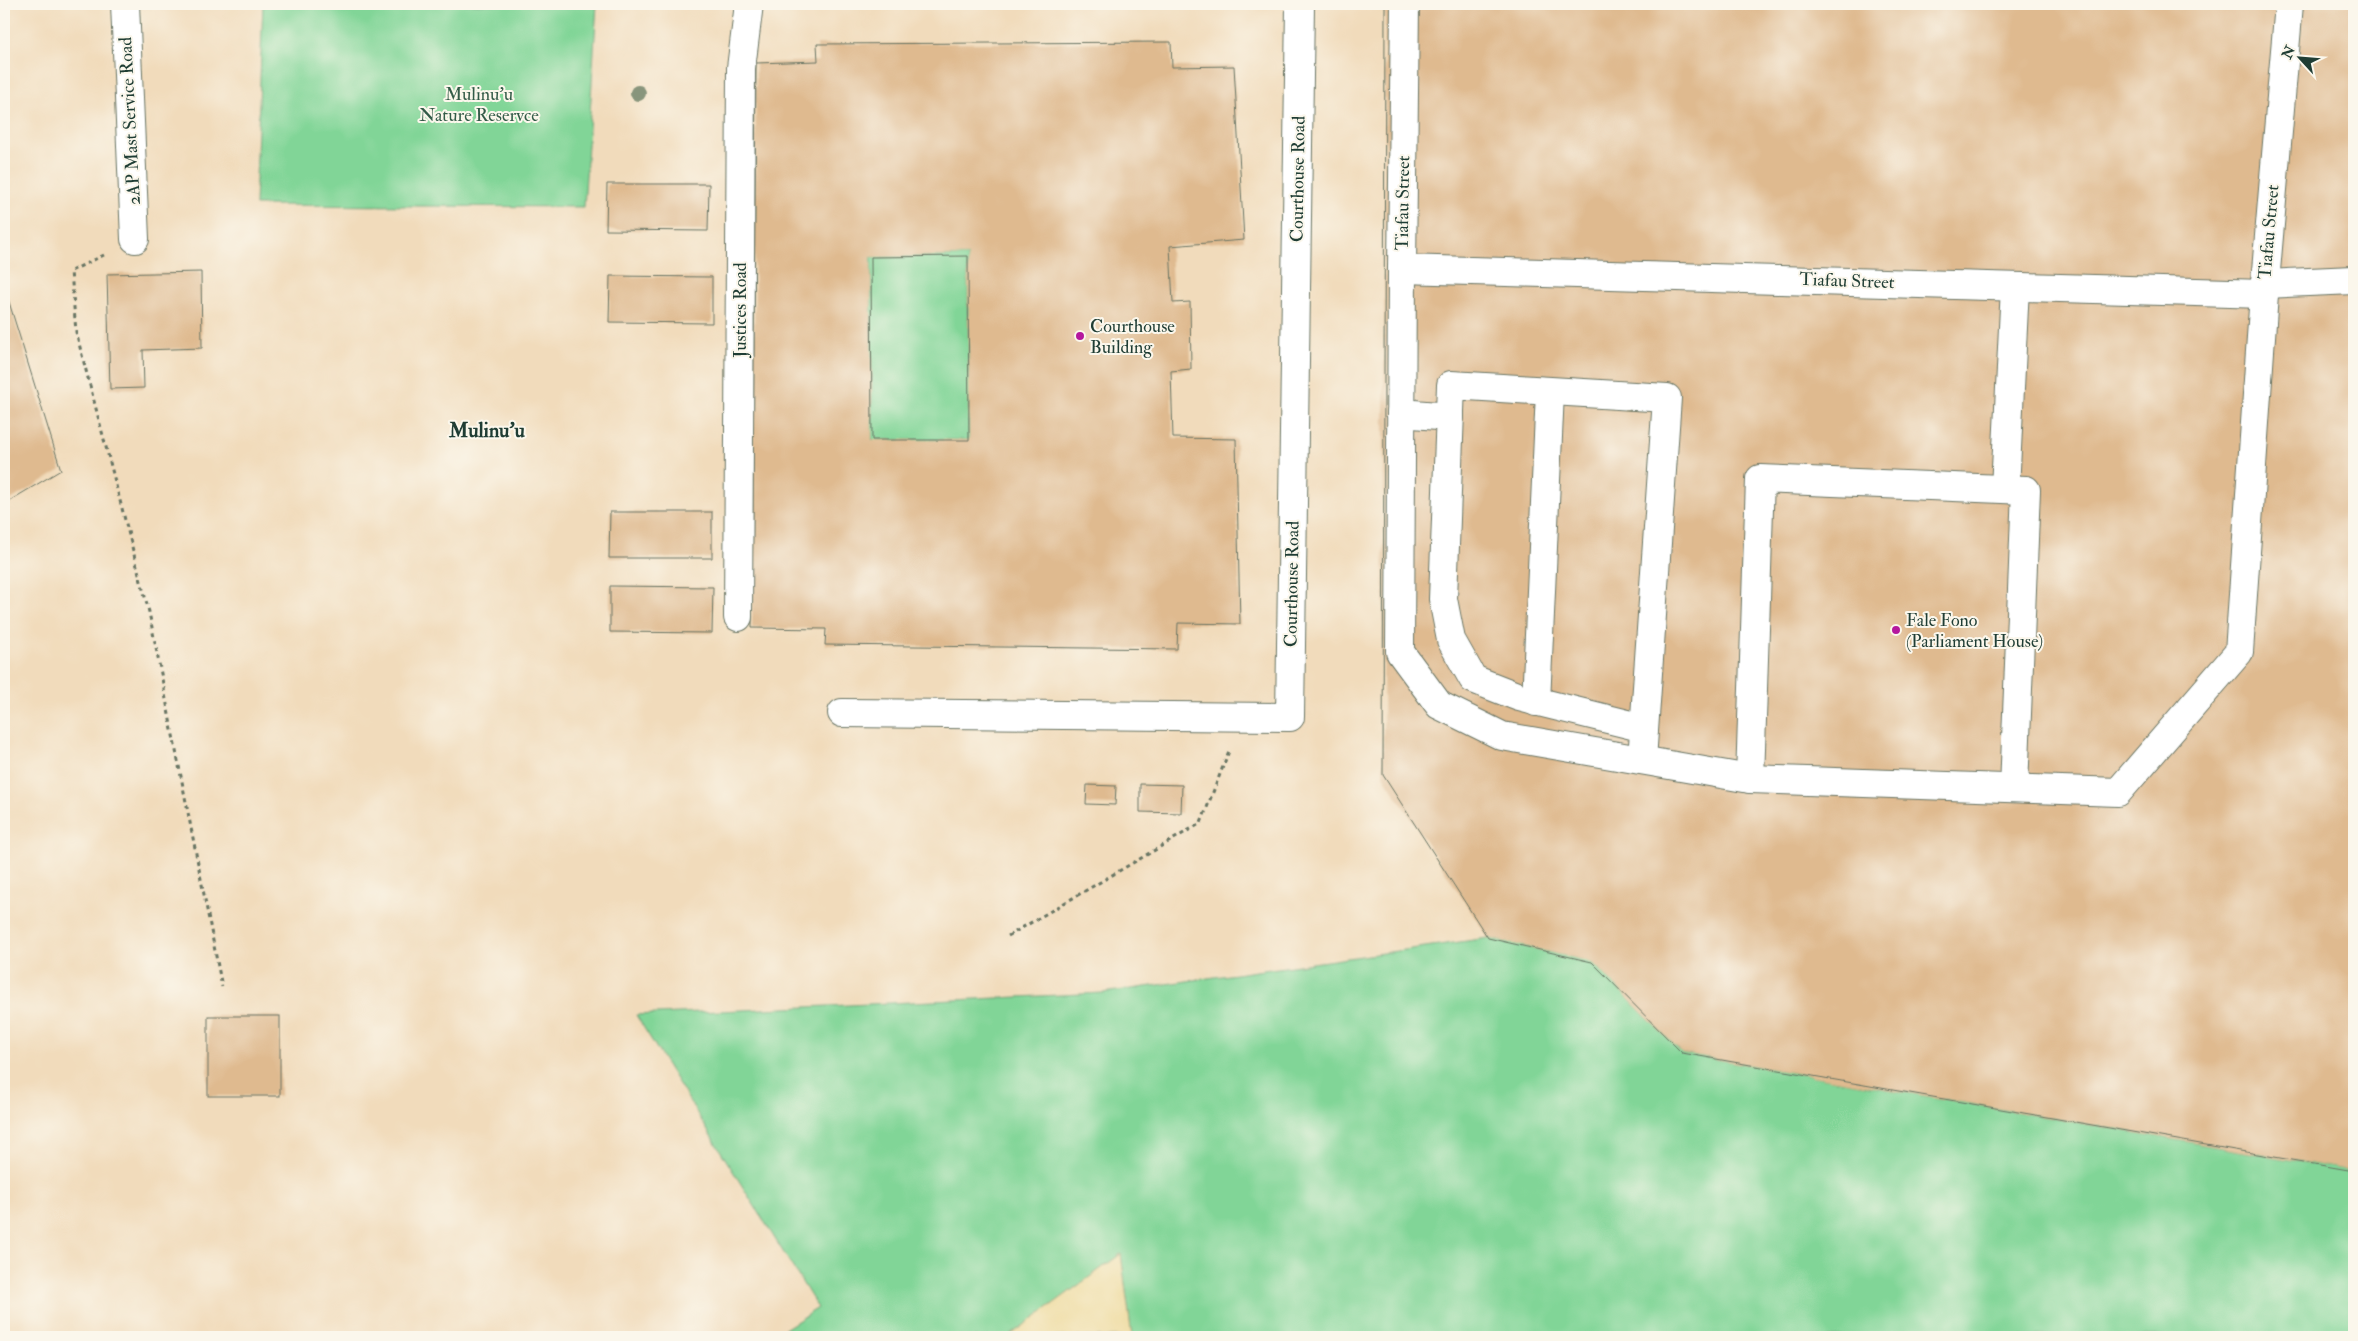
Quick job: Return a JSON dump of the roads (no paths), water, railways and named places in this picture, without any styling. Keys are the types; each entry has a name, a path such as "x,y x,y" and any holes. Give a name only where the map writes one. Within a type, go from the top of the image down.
{"street":[{"name":"2AP Mast Service Road","path":"125,4 135,239"},
{"name":"Justices Road","path":"738,616 741,68 749,4"},
{"name":"Courthouse Road","path":"842,713 1290,717 1300,4"},
{"name":"Tiafau Street","path":"1405,4 1402,269 2015,287 2265,289 2289,4"},
{"path":"1402,269 1400,652 1438,706 1502,736 1750,779 2118,792 2239,652 2265,289 2354,280"},
{"path":"2005,489 2015,287"},
{"path":"1642,760 1667,398 1451,385 1444,599 1451,640 1473,679 1536,702 1644,728"},
{"path":"1536,702 1550,392"},
{"path":"1401,413 1450,417"},
{"path":"1750,779 1760,479 2026,490 2014,788"}],"place":[{"name":"Courthouse Building","path":"1080,336"},
{"name":"Fale Fono (Parliament House)","path":"1896,630"}],"district":[{"name":"Mulinu'u","path":"487,430"}],"park label":[{"name":"Mulinu'u Nature Reservce","path":"479,104"}]}
